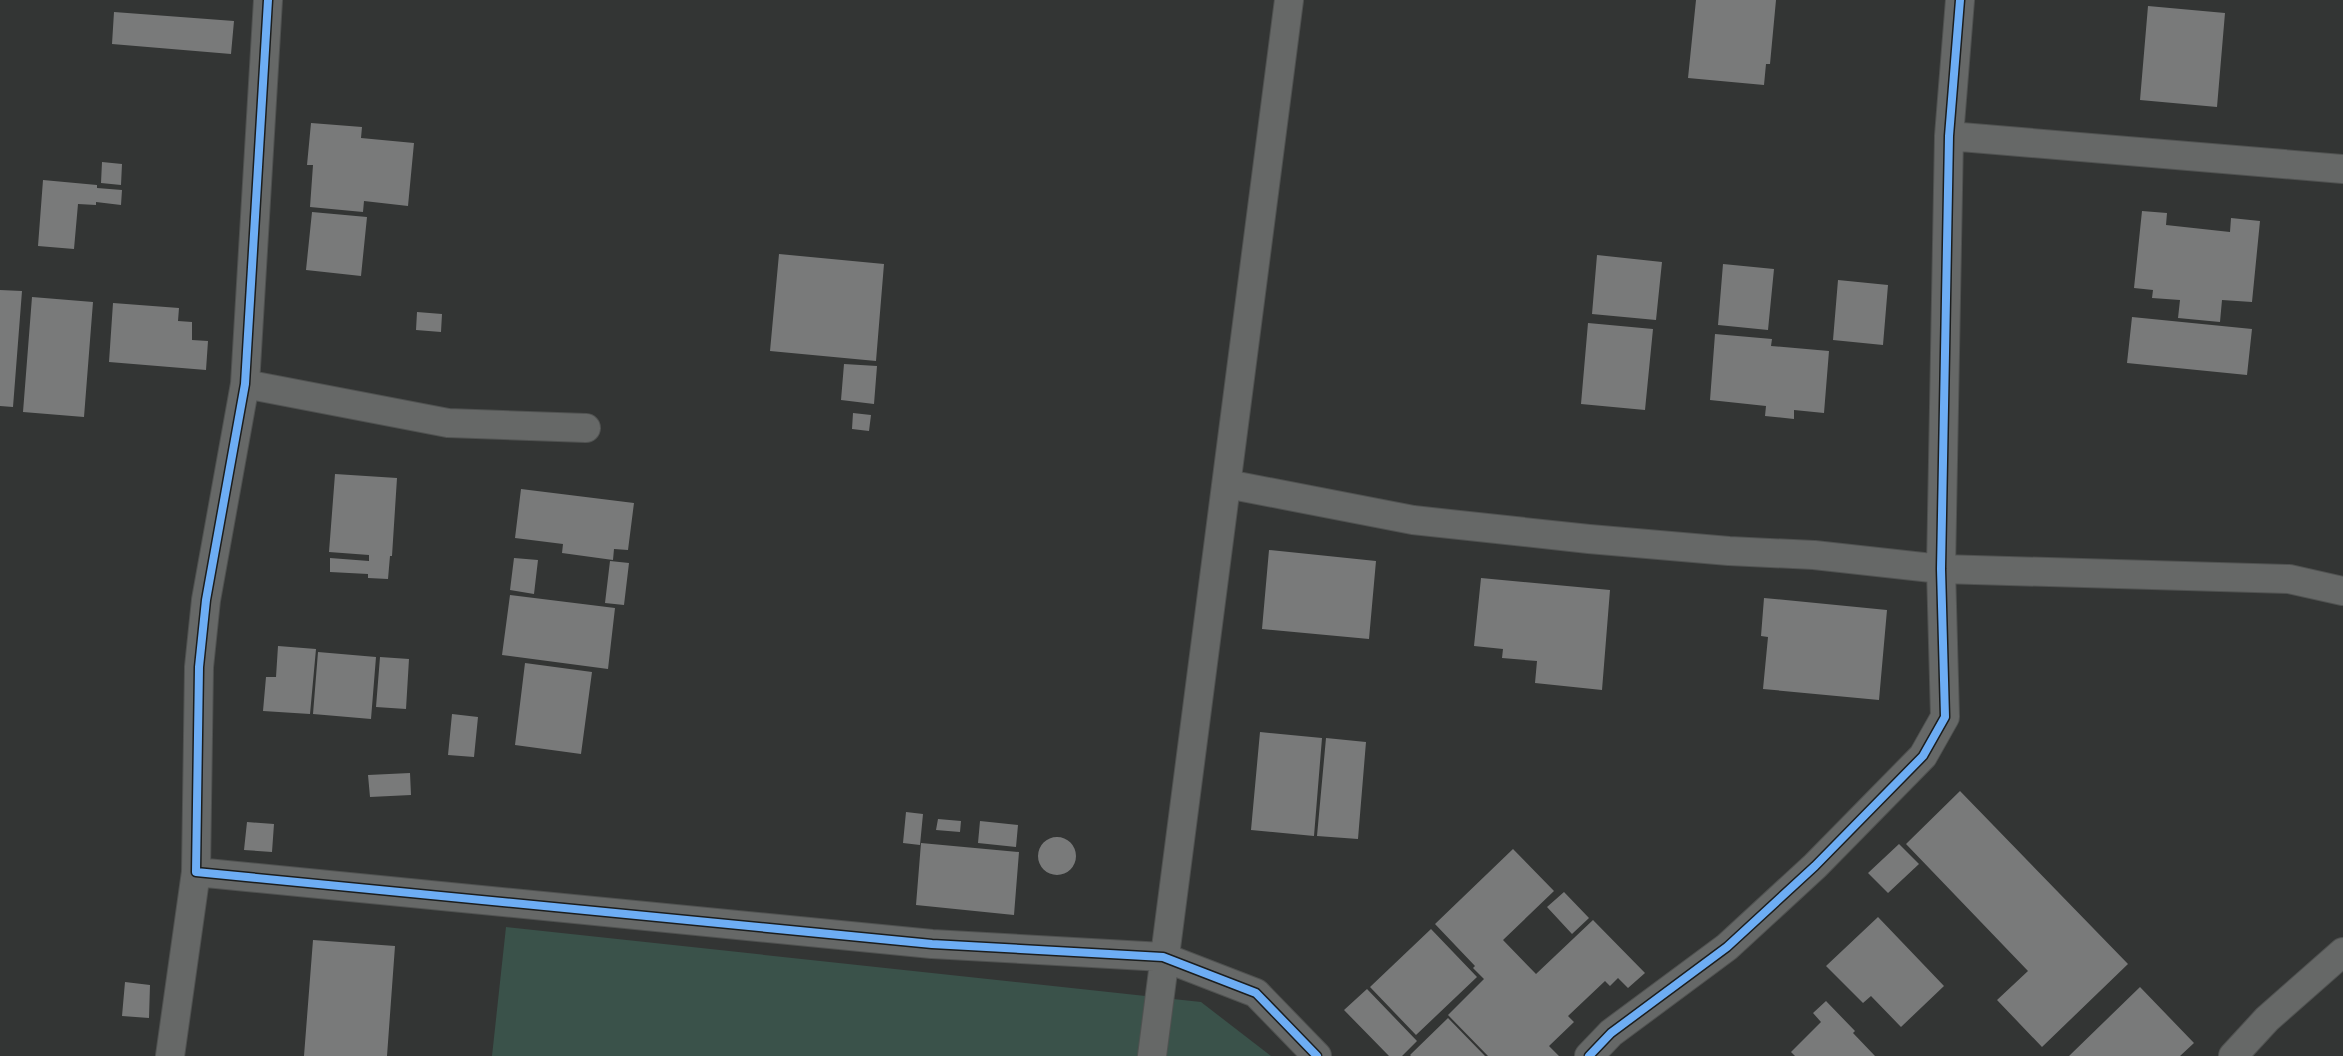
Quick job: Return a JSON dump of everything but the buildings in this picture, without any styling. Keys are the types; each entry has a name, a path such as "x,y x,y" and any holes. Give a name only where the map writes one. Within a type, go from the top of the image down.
{"street":[{"path":"170,1056 196,872 200,667 206,600 245,384 268,0"},
{"path":"1152,1056 1163,957 1227,484 1289,0"},
{"path":"1590,1056 1611,1034 1735,940 1815,866 1923,756 1946,717 1941,569 1949,136 1960,0"},
{"path":"1949,136 2343,169"},
{"path":"245,384 448,423 586,428"},
{"path":"1227,484 1413,520 1589,539 1729,551 1814,555 1941,569 2289,579 2343,591"},
{"path":"196,872 932,944 1163,957 1256,993 1317,1056"},
{"path":"2233,1056 2267,1019 2343,952"}],"green space":[{"path":"506,927 1201,1002 1271,1056 492,1056"}],"cycle path":[{"path":"268,0 245,384 206,600 199,667 196,872 932,944 1163,957 1256,993 1317,1056"},
{"path":"1589,1056 1611,1033 1727,947 1815,866 1923,756 1945,717 1941,569 1949,136 1960,0"}]}
